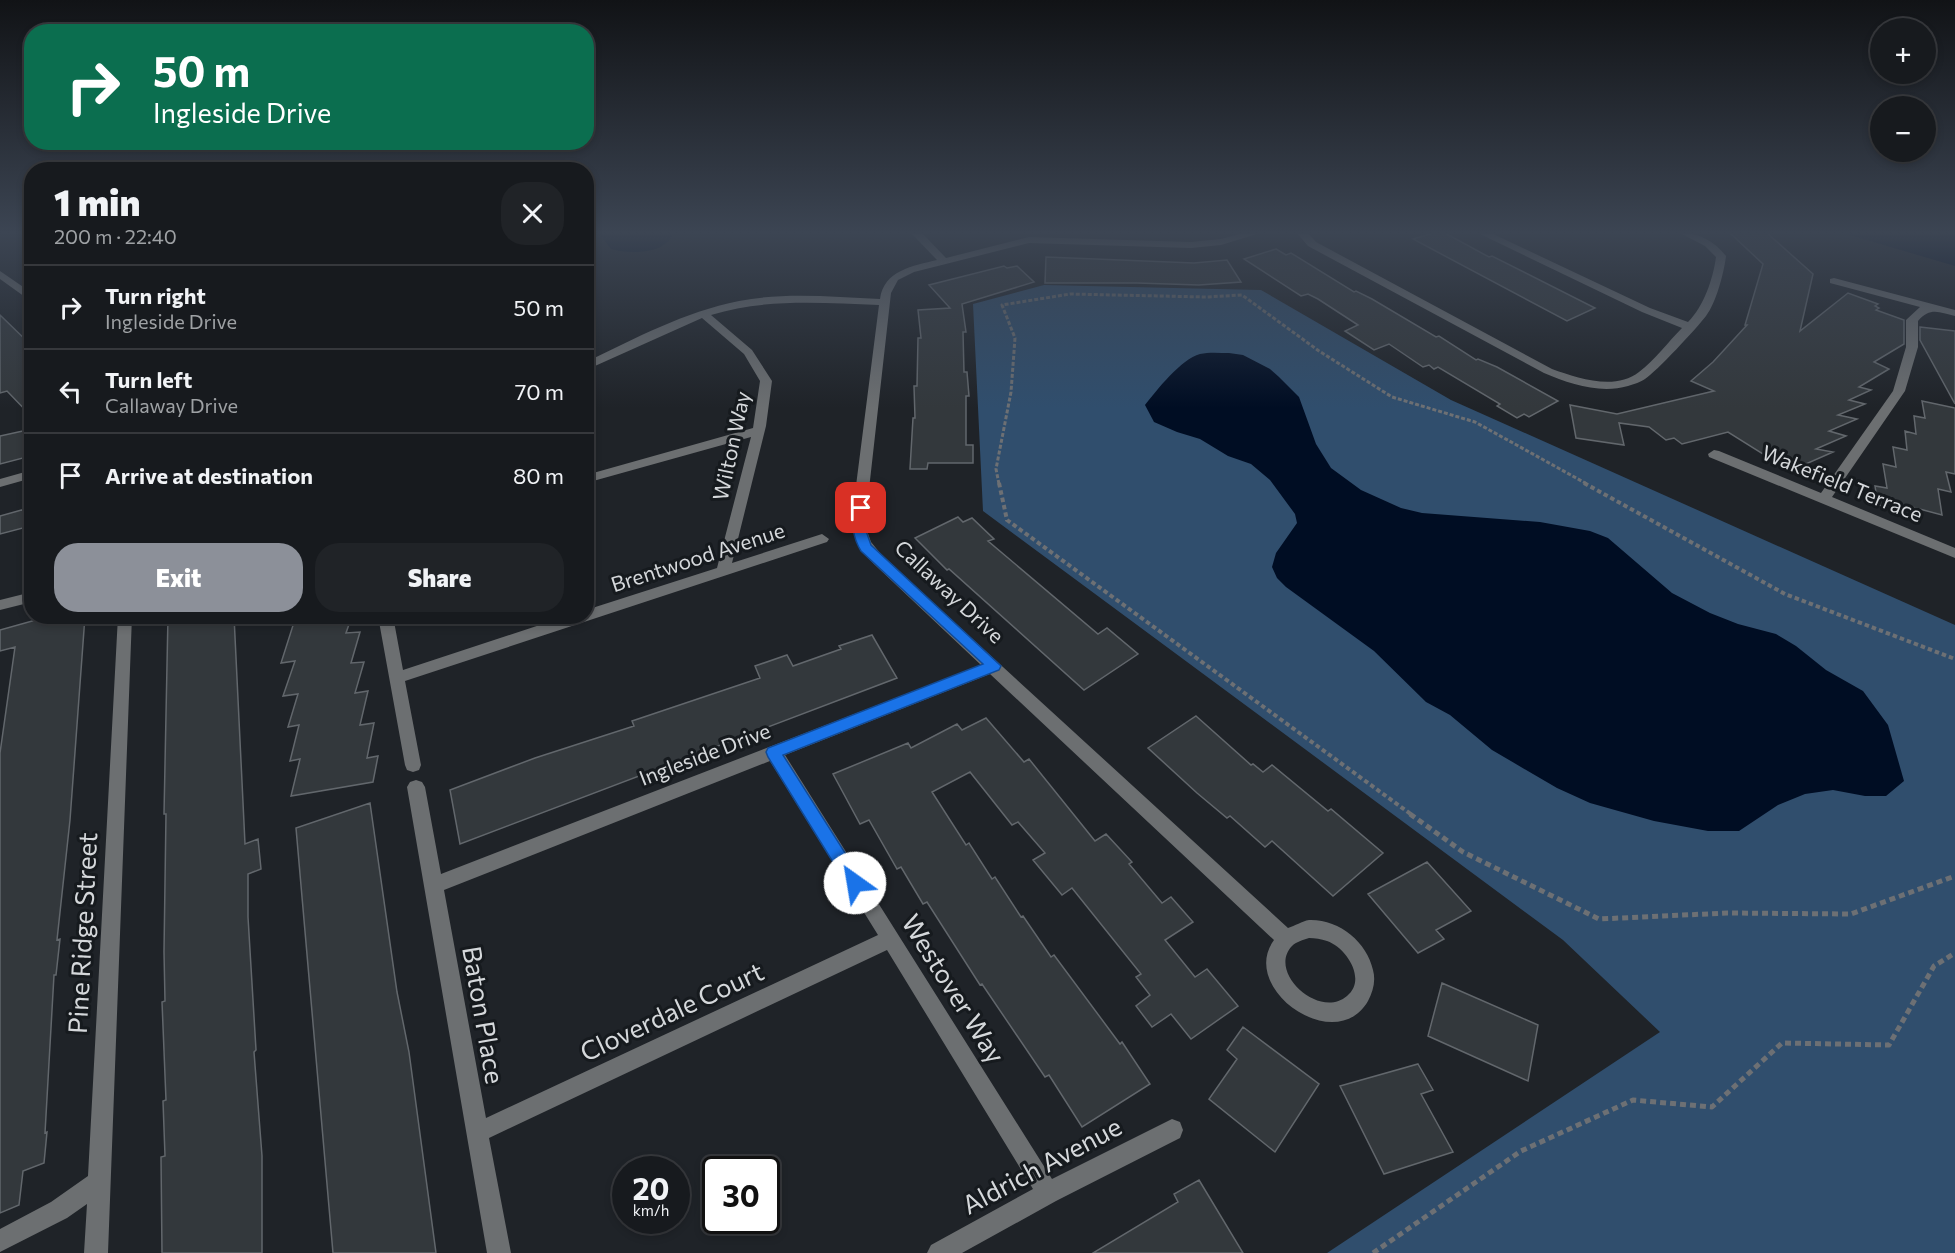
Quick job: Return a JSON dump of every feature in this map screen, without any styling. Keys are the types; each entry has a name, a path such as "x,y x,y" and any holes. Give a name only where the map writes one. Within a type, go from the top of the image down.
{"street":[{"name":"Callaway Drive","path":"887,291 858,525 860,537 866,548 1285,938"},
{"path":"1400,291 1513,353 1574,381 1602,385 1625,383 1642,376 1702,314 1711,291"},
{"path":"1607,291 1690,327"},
{"path":"1872,291 1955,313"},
{"path":"594,362 675,326 720,309 775,301 885,302"},
{"path":"1824,499 1899,390 1912,347 1912,320 1920,311 1929,307"},
{"name":"Wilton Way","path":"705,315 748,352 766,381 758,431 723,572"},
{"path":"594,477 758,431"},
{"name":"Wakefield Terrace","path":"1714,454 1955,553"},
{"path":"0,483 24,476"},
{"name":"Brentwood Avenue","path":"594,613 822,539"},
{"path":"0,605 24,599"},
{"name":"Pine Ridge Street","path":"96,1253 125,624"},
{"path":"387,624 413,765"},
{"name":"Brentwood Avenue","path":"397,678 562,624"},
{"name":"Ingleside Drive","path":"432,886 994,666"},
{"name":"Westover Way","path":"774,752 1048,1193"},
{"name":"Baton Place","path":"416,787 499,1253"},
{"path":"1315,929 1335,935 1347,944 1357,954 1366,980 1363,992 1356,1003 1345,1010 1330,1013 1313,1010 1298,1002 1286,991 1278,977 1275,962 1277,948 1285,938 1295,932 1315,929"},
{"name":"Cloverdale Court","path":"477,1133 890,939"},
{"name":"Aldrich Avenue","path":"939,1253 1048,1193 1172,1130"},
{"path":"0,1240 59,1210 98,1183"}],"path":[{"path":"1955,659 1785,594 1475,422 1392,397 1319,351 1242,295 1206,297 1070,294 1002,305 1015,338 1011,392 996,469 1007,520 1274,717 1463,852 1599,919 1727,913 1851,914 1955,876"},
{"path":"1373,1253 1521,1151 1633,1100 1712,1107 1782,1043 1889,1045 1934,966 1955,953"}],"shaded area":[{"path":"1020,291 1264,291 1451,400 1955,625 1955,1253 1327,1253 1660,1032 1563,940 983,511 973,304"},
{"path":"1200,354 1243,355 1270,369 1299,397 1316,444 1331,468 1361,490 1401,508 1422,513 1540,522 1590,531 1608,538 1672,593 1710,613 1738,624 1776,634 1796,646 1826,670 1863,691 1888,725 1904,781 1886,796 1865,796 1833,790 1805,794 1778,805 1739,831 1708,831 1654,821 1590,803 1557,788 1492,750 1450,715 1426,702 1374,651 1277,578 1272,567 1276,553 1297,523 1295,514 1270,480 1251,464 1228,456 1200,439 1154,422 1145,405 1177,368"}],"building":[{"path":"935,291 1003,291 962,304 966,332 963,332 964,372 967,372 969,396 966,396 966,445 973,445 973,463 928,463 927,469 910,469 913,418 915,418 914,386 917,386 918,338 921,338 918,310 950,308"},
{"path":"1294,291 1357,291 1436,337 1439,336 1476,360 1497,367 1558,401 1529,417 1524,414 1517,418 1497,406 1500,404 1438,367 1434,369 1429,365 1423,367 1389,344 1374,350 1345,331 1358,325 1318,299 1308,294 1301,296"},
{"path":"1512,291 1562,291 1595,308 1567,321"},
{"path":"1755,291 1809,291 1800,331 1848,293 1878,304 1875,306 1879,308 1876,310 1904,320 1904,344 1874,362 1889,369 1859,387 1871,390 1849,400 1865,404 1838,415 1857,419 1829,431 1846,436 1816,449 1833,452 1790,471 1728,432 1682,444 1674,438 1666,440 1649,427 1619,423 1624,445 1576,438 1570,405 1617,414 1714,391 1691,381 1713,362 1747,325 1745,325"},
{"path":"0,315 24,338 24,409 7,391 0,393"},
{"path":"1920,327 1955,331 1955,404 1920,340"},
{"path":"1922,401 1955,408 1955,474 1946,472 1951,492 1938,489 1942,515 1897,503 1898,510 1878,505 1875,486 1887,488 1883,464 1896,467 1893,447 1907,450 1905,431 1916,434 1914,416 1925,418"},
{"path":"24,431 24,458 0,464 0,436"},
{"path":"24,509 23,528 0,534 0,516"},
{"path":"958,517 963,522 972,518 994,539 988,541 1098,634 1107,628 1138,654 1084,690 949,569 947,570 915,538"},
{"path":"24,623 84,624 70,820 57,940 60,939 56,975 54,975 44,1163 23,1171 19,1205 0,1213 0,753 15,647 0,651 0,630"},
{"path":"168,624 234,624 245,844 258,839 261,869 248,874 248,917 256,1050 254,1052 262,1156 262,1253 162,1253 161,1157 165,1156 163,1101 166,1100 162,1002 165,1001 166,814 164,814"},
{"path":"293,624 349,624 346,633 360,632 351,663 364,662 355,693 368,691 360,725 374,723 367,758 378,756 373,782 291,796 300,759 290,761 299,725 288,727 298,694 283,696 295,661 281,663"},
{"path":"872,635 897,678 460,844 450,790 535,758 634,726 632,721 760,678 755,666 787,655 793,666 841,649 839,646"},
{"path":"1196,716 1251,765 1253,764 1263,772 1272,765 1328,811 1331,809 1383,853 1333,896 1272,841 1265,847 1230,816 1227,818 1197,793 1148,748"},
{"path":"986,718 1024,762 1029,759 1095,841 1106,834 1132,862 1129,864 1162,903 1171,897 1193,922 1165,940 1195,977 1207,969 1238,1006 1191,1039 1171,1014 1152,1027 1136,1006 1150,995 1136,977 1141,974 1072,888 1062,895 1033,860 1045,853 1018,822 1012,825 970,772 932,792 966,845 969,843 992,879 995,877 1021,917 1023,916 1051,957 1054,955 1120,1044 1122,1042 1150,1084 1082,1127 1049,1075 1045,1077 982,984 980,985 927,902 923,904 901,867 897,869 869,820 860,824 833,774 908,743 911,748 957,724 962,730"},
{"path":"370,803 397,992 409,1052 436,1253 333,1253 296,828"},
{"path":"1427,862 1471,911 1436,930 1444,939 1418,953 1368,894"},
{"path":"1442,983 1538,1025 1528,1081 1428,1036"},
{"path":"1243,1027 1319,1084 1275,1152 1209,1099 1237,1059 1227,1050"},
{"path":"1418,1064 1433,1090 1421,1094 1453,1152 1384,1174 1340,1086"},
{"path":"1199,1180 1243,1253 1093,1253 1178,1202 1174,1194"}],"route":[{"path":"855,883 774,752 994,666 866,548 860,537 858,525 861,508"}]}
